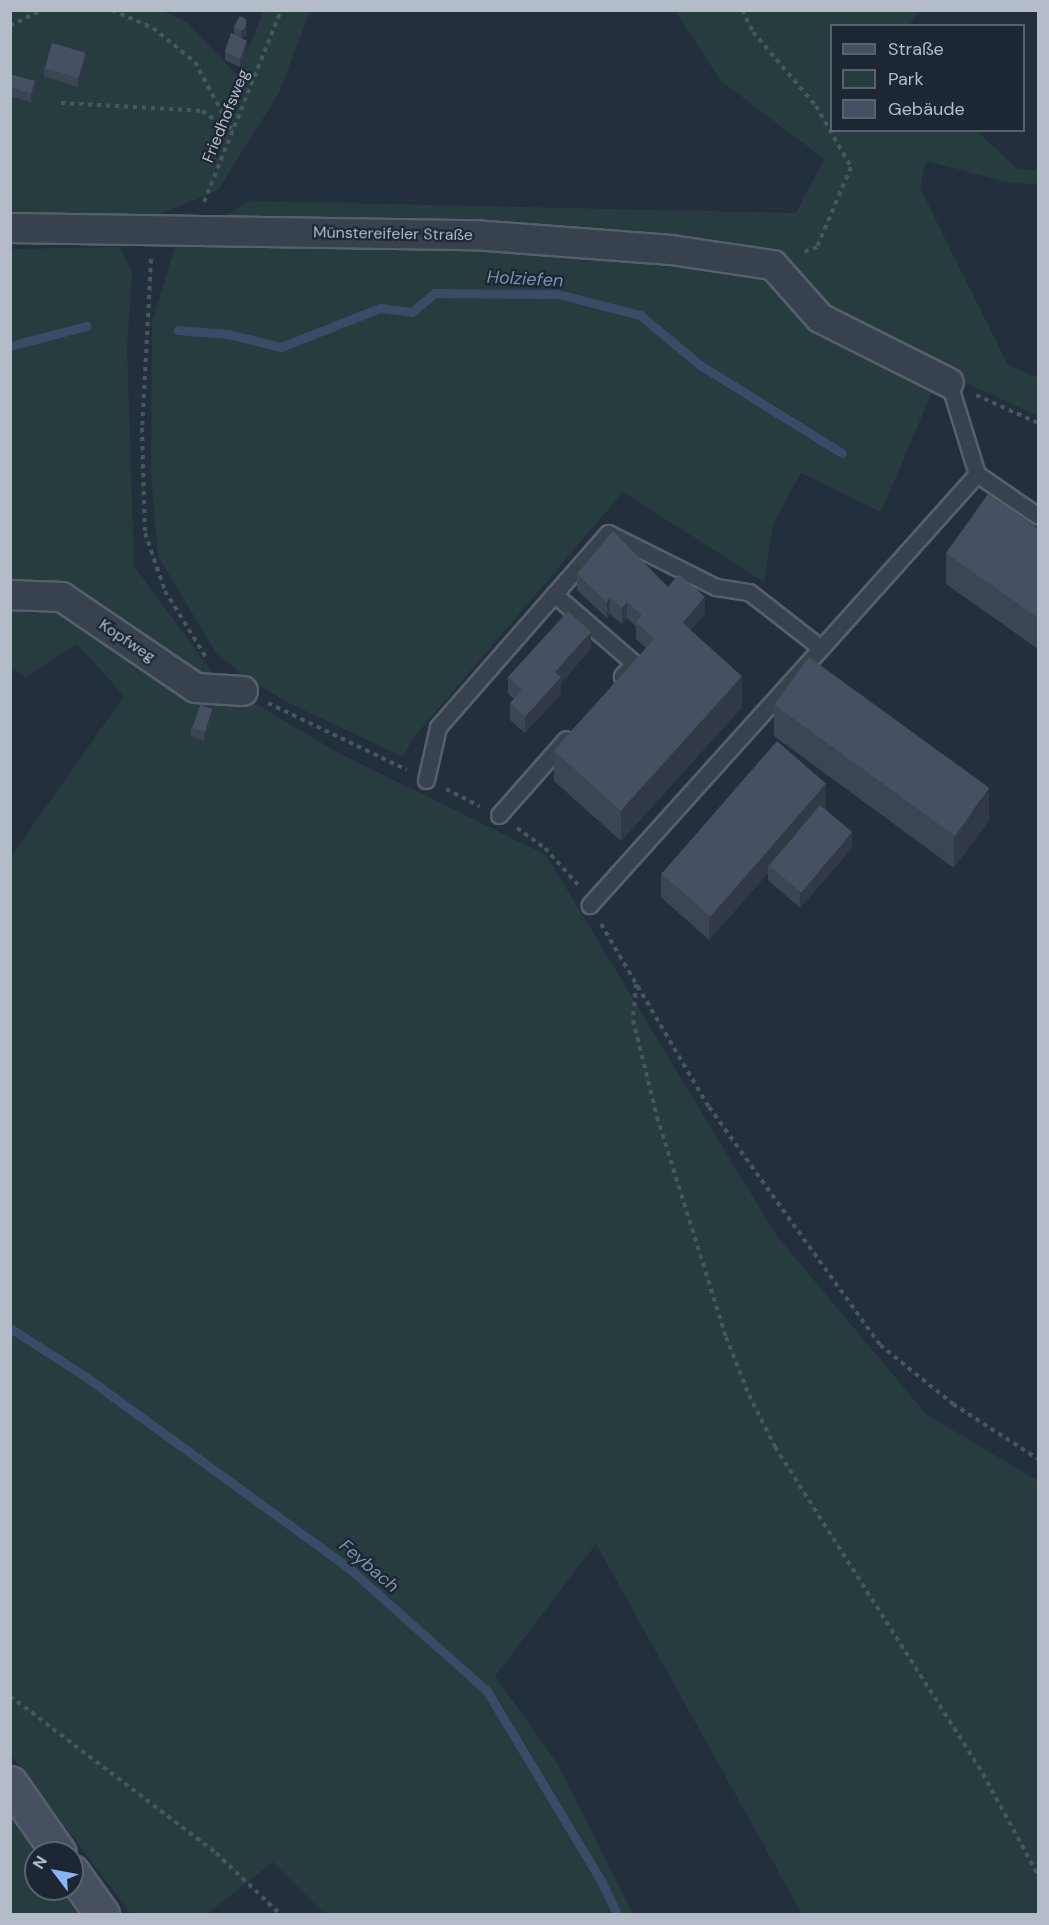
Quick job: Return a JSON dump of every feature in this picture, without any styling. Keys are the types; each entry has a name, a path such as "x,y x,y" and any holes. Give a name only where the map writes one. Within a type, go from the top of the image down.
{"main road":[{"path":"10,1783 51,1841"},
{"path":"84,1889 102,1914"}],"street":[{"name":"Münstereifeler Straße","path":"10,228 473,235 671,250 773,265"},
{"path":"773,265 820,318 949,383"},
{"name":"Kopfweg","path":"10,595 62,597 196,687 243,691"}],"lane":[{"path":"949,383 977,474 1038,516"},
{"path":"590,905 977,474"},
{"path":"426,780 438,727 608,533 716,587 749,592 821,648"},
{"path":"554,594 634,663 610,690"},
{"path":"499,815 578,726"}],"path":[{"path":"10,26 42,10"},
{"path":"112,10 153,28 195,62 232,132"},
{"name":"Friedhofsweg","path":"193,230 281,10"},
{"path":"742,10 753,32 816,106 830,131"},
{"path":"61,103 202,111 232,132"},
{"path":"773,265 817,247 850,167 830,132"},
{"path":"154,229 142,416 145,533 165,591 206,658 243,691 499,815 545,848 574,878 709,1107 880,1346 953,1404 1038,1459"},
{"path":"949,383 1038,423"},
{"path":"636,984 633,1020 657,1117 726,1337 749,1395 780,1456 983,1774 1038,1875"},
{"path":"10,1696 216,1853 280,1914"}],"green space":[{"path":"11,11 162,11 187,22 237,75 264,11 310,11 279,93 218,190 158,215 11,212"},
{"path":"675,11 919,11 910,24 830,24 830,132 978,132 1016,168 1038,171 1038,184 1011,183 926,161 920,188 1008,365 1038,378 1038,416 929,366 932,392 881,512 801,473 773,524 764,582 623,492 414,737 403,757 287,702 249,680 216,653 158,556 151,473 152,322 175,247 250,201 796,213 824,159 721,81"},
{"path":"120,247 132,272 127,346 134,566 220,683 337,752 546,855 776,1235 926,1414 1038,1481 1038,1914 802,1914 596,1544 495,1676 557,1763 633,1914 325,1914 273,1862 207,1914 131,1914 84,1852 84,1841 76,1841 11,1755 10,858 124,696 77,644 26,677 11,667 11,249"},
{"path":"10,1808 32,1841 24,1841 24,1901 71,1901 80,1914 11,1914"}],"building":[{"path":"240,16 246,19 246,27 241,31 234,27"},
{"path":"231,33 247,41 240,59 225,51"},
{"path":"52,43 86,53 78,78 45,68"},
{"path":"10,74 35,81 31,94 10,87"},
{"path":"988,494 1038,529 1038,618 946,553"},
{"path":"613,531 668,587 679,574 705,597 682,623 675,616 655,639 636,622 642,615 627,602 622,608 610,597 607,602 577,574"},
{"path":"568,611 591,632 555,672 561,677 525,717 510,703 522,690 508,677"},
{"path":"675,616 742,676 621,811 554,751"},
{"path":"809,657 989,788 955,836 774,705"},
{"path":"200,705 212,709 205,732 193,728"},
{"path":"777,741 826,784 711,916 662,874"},
{"path":"820,805 852,832 801,893 769,866"}],"waterway":[{"name":"Holziefen","path":"178,330 228,334 281,347 380,308 412,312 435,293 558,294 640,315 700,365 842,453"},
{"name":"Holziefen","path":"10,346 86,326"},
{"name":"Feybach","path":"10,1328 86,1377 350,1569 487,1691 601,1881 617,1914"}]}
